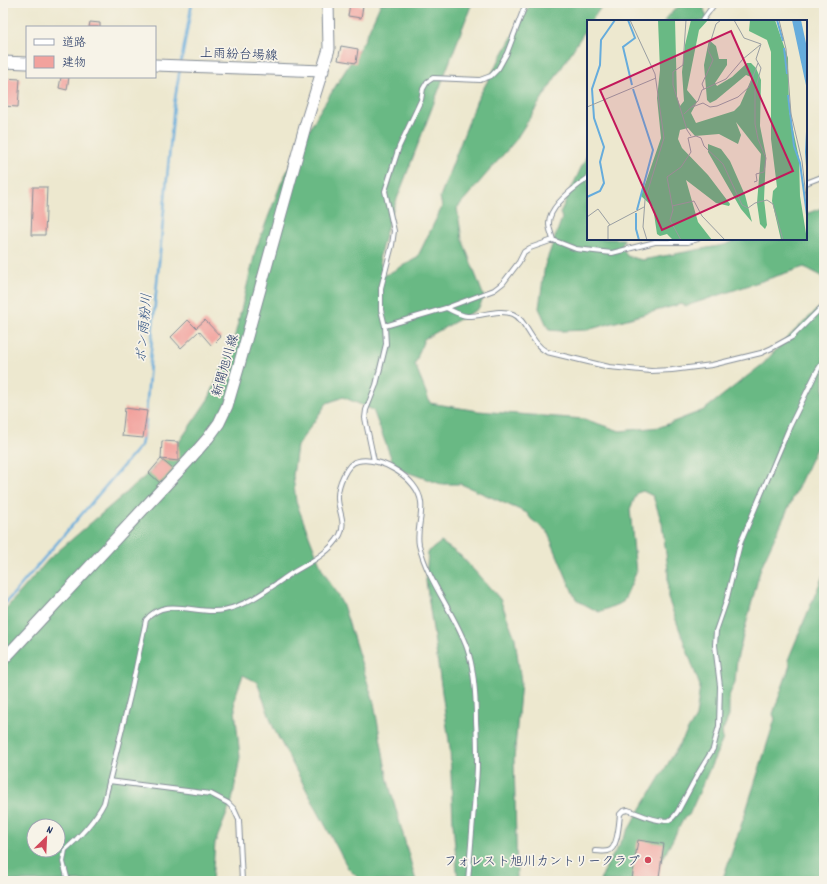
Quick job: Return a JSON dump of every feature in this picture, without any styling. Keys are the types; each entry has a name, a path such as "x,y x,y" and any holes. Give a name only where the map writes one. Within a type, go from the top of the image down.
{"main road":[{"name":"新開旭川線","path":"3,660 188,461 219,423 227,406 238,369 306,123 329,49 328,3"},
{"path":"3,62 26,62"},
{"name":"上雨紛台場線","path":"156,65 200,65 322,71"}],"lane":[{"path":"374,461 365,418 366,410 376,385 386,344 385,326 381,310 380,288 392,245 394,231 385,191 400,147 421,100 423,89 427,82 433,78 480,80 491,76 498,69 507,53 526,3"},
{"path":"703,20 715,3"},
{"path":"807,183 824,176"},
{"path":"553,240 549,224 554,209 577,185 587,179"},
{"path":"385,326 446,308 494,290 503,283 519,262 524,252 530,248 553,240 576,249 612,253 655,242 688,242 695,240"},
{"path":"446,308 468,316 510,313 515,315 522,323 540,348 547,352 579,361 609,367 651,371 712,365 761,353 792,337 824,305"},
{"path":"595,850 608,851 613,848 620,814 623,811 628,810 657,820 668,821 674,817 713,750 719,726 720,686 715,645 716,631 726,602 740,544 790,426 824,360"},
{"path":"68,881 63,862 65,850 72,844 104,803 130,696 146,620 151,614 163,607 216,612 249,601 326,552 341,533 342,517 338,497 342,476 351,465 357,461 374,461 398,471 414,486 419,493 421,503 418,533 419,545 429,572 467,648 474,683 476,704 477,766 468,881"},
{"path":"109,781 211,794 228,802 234,809 239,820 242,881"}],"green space":[{"path":"381,3 472,3 389,220 379,258 384,276 417,258 442,207 440,197 477,100 531,3 604,3 592,20 587,20 587,28 515,141 457,208 462,239 484,297 478,309 424,339 415,364 430,403 478,411 584,419 620,431 660,427 704,410 763,364 788,337 821,306 824,298 824,431 761,567 737,659 735,682 729,696 729,716 722,732 723,739 689,815 684,818 652,879 648,881 600,881 606,867 696,717 700,686 668,598 668,569 662,523 653,496 643,491 637,493 630,509 636,573 623,602 599,612 576,600 547,531 531,519 527,513 461,484 441,484 395,468 373,410 343,397 327,403 297,446 293,476 296,502 322,569 343,605 374,703 388,781 416,881 361,881 348,868 274,729 257,682 243,675 234,700 240,757 232,801 215,843 212,881 3,881 3,612 49,559 149,473 161,459 173,451 209,398 233,343 256,249 282,181 318,114 364,41"},
{"path":"684,3 702,3 708,20 665,20 674,10"},
{"path":"587,155 587,240 624,240 622,246 627,256 642,260 724,245 737,240 807,240 807,214 824,207 824,281 820,275 804,267 686,306 681,304 587,330 549,330 539,308 545,265 562,218 560,213"},
{"path":"441,542 461,556 500,599 515,638 521,682 514,759 517,881 458,881 453,823 450,748 426,581 428,552"},
{"path":"824,573 824,881 722,881 775,719 773,714 790,665 788,660"}],"building":[{"path":"350,4 363,6 361,18 348,16"},
{"path":"90,22 100,23 100,26 89,26"},
{"path":"341,46 358,49 356,63 338,60"},
{"path":"3,78 20,79 18,107 3,106"},
{"path":"61,78 69,78 67,90 59,88"},
{"path":"33,187 47,187 45,235 31,235"},
{"path":"188,320 196,328 205,320 221,337 212,346 199,331 181,348 171,337"},
{"path":"125,408 147,411 143,438 122,436"},
{"path":"162,441 178,442 178,461 161,459"},
{"path":"161,459 173,469 160,483 149,473"},
{"name":"フォレスト旭川カントリークラブ","path":"638,840 664,844 659,877 666,878 666,881 640,881 641,880 632,879"}],"waterway":[{"name":"ポン雨粉川","path":"181,63 192,3"},
{"name":"ポン雨粉川","path":"146,413 174,105 180,68"},
{"name":"ポン雨粉川","path":"3,606 141,445 146,420"}],"place":[{"name":"フォレスト旭川カントリークラブ","path":"648,860"}]}
